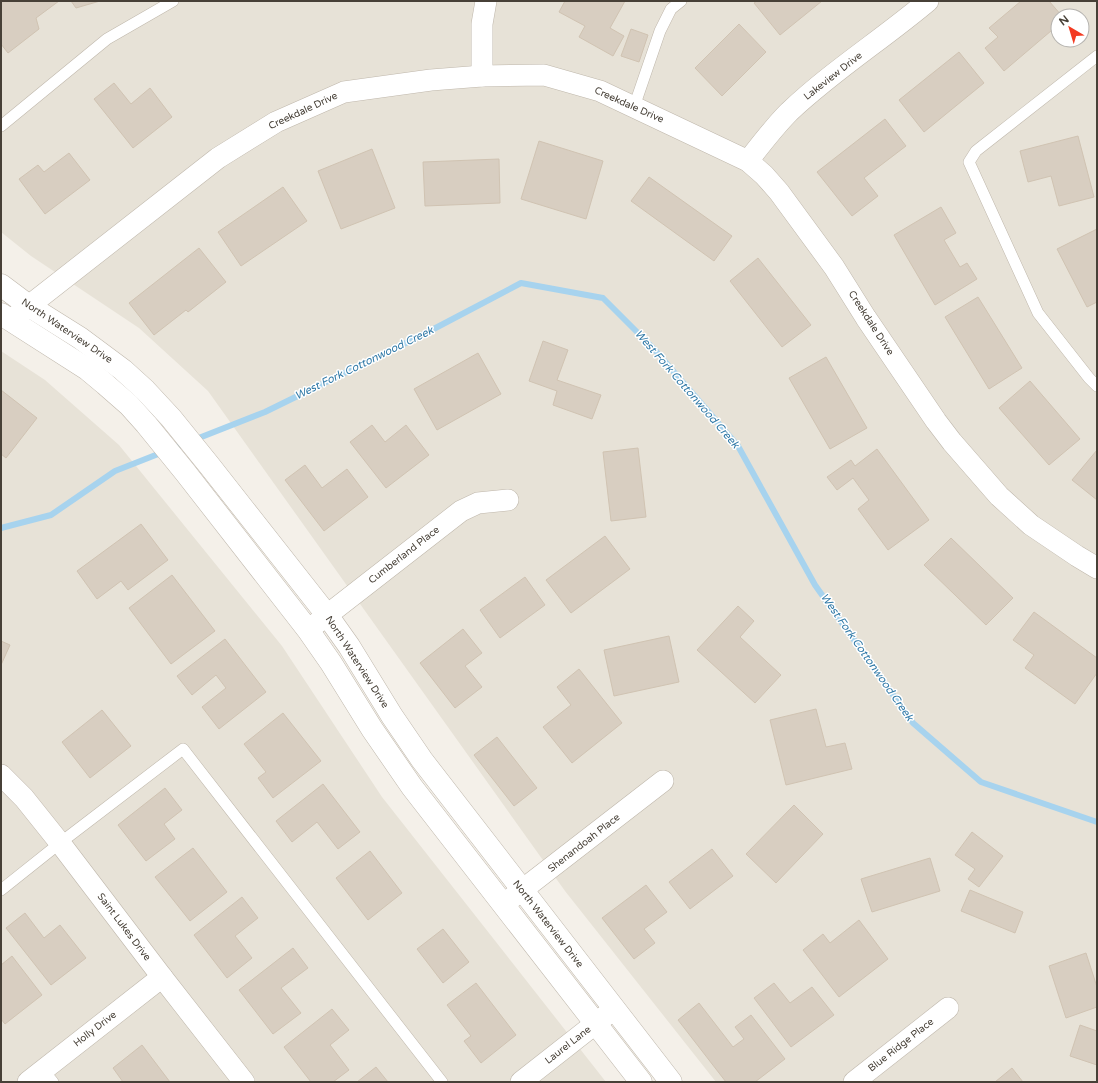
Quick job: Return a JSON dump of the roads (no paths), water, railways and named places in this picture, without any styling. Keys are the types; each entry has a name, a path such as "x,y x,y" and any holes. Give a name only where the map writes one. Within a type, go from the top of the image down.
{"street":[{"path":"482,76 482,24 486,1"},
{"name":"Lakeview Drive","path":"748,161 768,135 788,113 814,90 928,1"},
{"name":"Creekdale Drive","path":"6,317 29,306 218,158 276,122 344,92 431,80 482,76 544,75 600,91 748,161 764,175 779,192 834,267 866,318 936,422 952,442 999,496 1031,525 1097,568"},
{"name":"North Waterview Drive","path":"1,285 29,306 80,338 124,370 171,418 327,615 349,646 392,716 422,760 671,1082"},
{"name":"North Waterview Drive","path":"6,317 87,369 129,405 146,424 308,630 331,662 372,729 412,787 641,1082"},
{"name":"Cumberland Place","path":"308,630 461,511 478,503 508,500"},
{"name":"Saint Lukes Drive","path":"1,775 24,798 60,843 244,1082"},
{"name":"Shenandoah Place","path":"504,904 663,781"},
{"name":"Holly Drive","path":"41,1078 162,977"},
{"name":"Blue Ridge Place","path":"854,1082 948,1008"},
{"name":"Laurel Lane","path":"521,1082 614,1009"}],"lane":[{"path":"1,126 107,39 173,1"},
{"path":"634,107 660,31 671,9 682,1"},
{"path":"1097,56 976,151 969,162 1038,313 1097,386"},
{"path":"1,890 183,749 442,1082"}],"waterway":[{"name":"West Fork Cottonwood Creek","path":"1,528 51,515 115,471 265,412 426,333 521,283 603,298 654,349 738,446 815,585 913,723 981,782 1097,822"}]}
